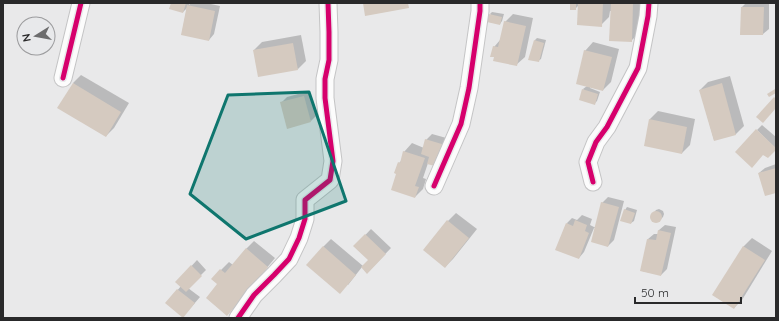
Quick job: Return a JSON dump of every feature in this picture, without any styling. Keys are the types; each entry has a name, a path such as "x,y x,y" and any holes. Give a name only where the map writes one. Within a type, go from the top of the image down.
{"street":[{"path":"63,78 81,3"},
{"path":"238,318 254,295 289,259 299,238 305,219 305,200 330,180 333,160 324,98 325,79 329,60 328,3"},
{"path":"434,186 461,124 469,88 480,3"},
{"path":"593,182 588,162 596,142 607,126 638,68 649,3"}],"highlighted area":[{"path":"309,92 346,201 246,239 190,194 228,95"}],"building":[{"path":"171,3 186,3 183,13 169,9"},
{"path":"363,3 408,3 409,8 365,16"},
{"path":"570,3 576,3 576,10 570,10"},
{"path":"578,3 603,3 602,27 577,25"},
{"path":"611,3 633,3 632,42 609,41"},
{"path":"187,5 215,11 209,41 181,35"},
{"path":"741,7 764,7 763,35 740,35"},
{"path":"489,14 502,17 500,25 487,22"},
{"path":"504,21 526,26 517,66 493,61 494,57 490,57 493,46 498,47"},
{"path":"534,40 544,43 539,62 528,60"},
{"path":"293,43 298,70 258,77 253,50"},
{"path":"584,50 612,57 603,91 576,84"},
{"path":"73,83 121,112 106,137 57,108"},
{"path":"722,83 736,135 714,141 699,90"},
{"path":"582,89 598,94 595,105 579,100"},
{"path":"775,89 776,93 769,97 767,94"},
{"path":"304,96 311,122 287,129 280,102"},
{"path":"774,97 776,99 776,108 763,123 756,117"},
{"path":"649,119 687,127 682,154 644,146"},
{"path":"756,129 776,148 776,150 768,158 763,155 752,168 735,152"},
{"path":"425,139 445,145 439,167 427,164 429,157 421,154"},
{"path":"403,151 425,158 415,186 419,187 415,198 391,190 396,174 394,173 398,162 400,163"},
{"path":"776,168 776,193 765,196 758,173"},
{"path":"601,202 619,207 608,247 591,242"},
{"path":"624,209 635,213 631,224 620,221"},
{"path":"654,211 658,211 662,217 658,223 654,223 650,219 650,215"},
{"path":"447,220 469,238 445,268 423,250"},
{"path":"575,220 587,225 585,231 589,233 579,259 555,250 566,223 573,226"},
{"path":"658,230 671,233 661,276 640,271 647,239 656,240"},
{"path":"365,234 386,254 367,274 361,267 368,260 353,246"},
{"path":"323,246 356,275 340,294 306,265"},
{"path":"743,246 765,260 734,309 712,295"},
{"path":"246,248 268,267 227,316 206,298 217,284 211,279 220,269 225,273"},
{"path":"191,265 202,276 186,292 175,282"},
{"path":"177,289 195,303 183,318 165,303"}],"cycle path":[{"path":"63,78 81,3"},
{"path":"238,318 254,295 289,259 299,238 305,219 305,200 330,180 333,161 325,98 325,79 329,60 328,3"},
{"path":"434,186 461,124 469,88 480,3"},
{"path":"593,182 588,162 596,142 607,127 638,68 649,3"}]}
